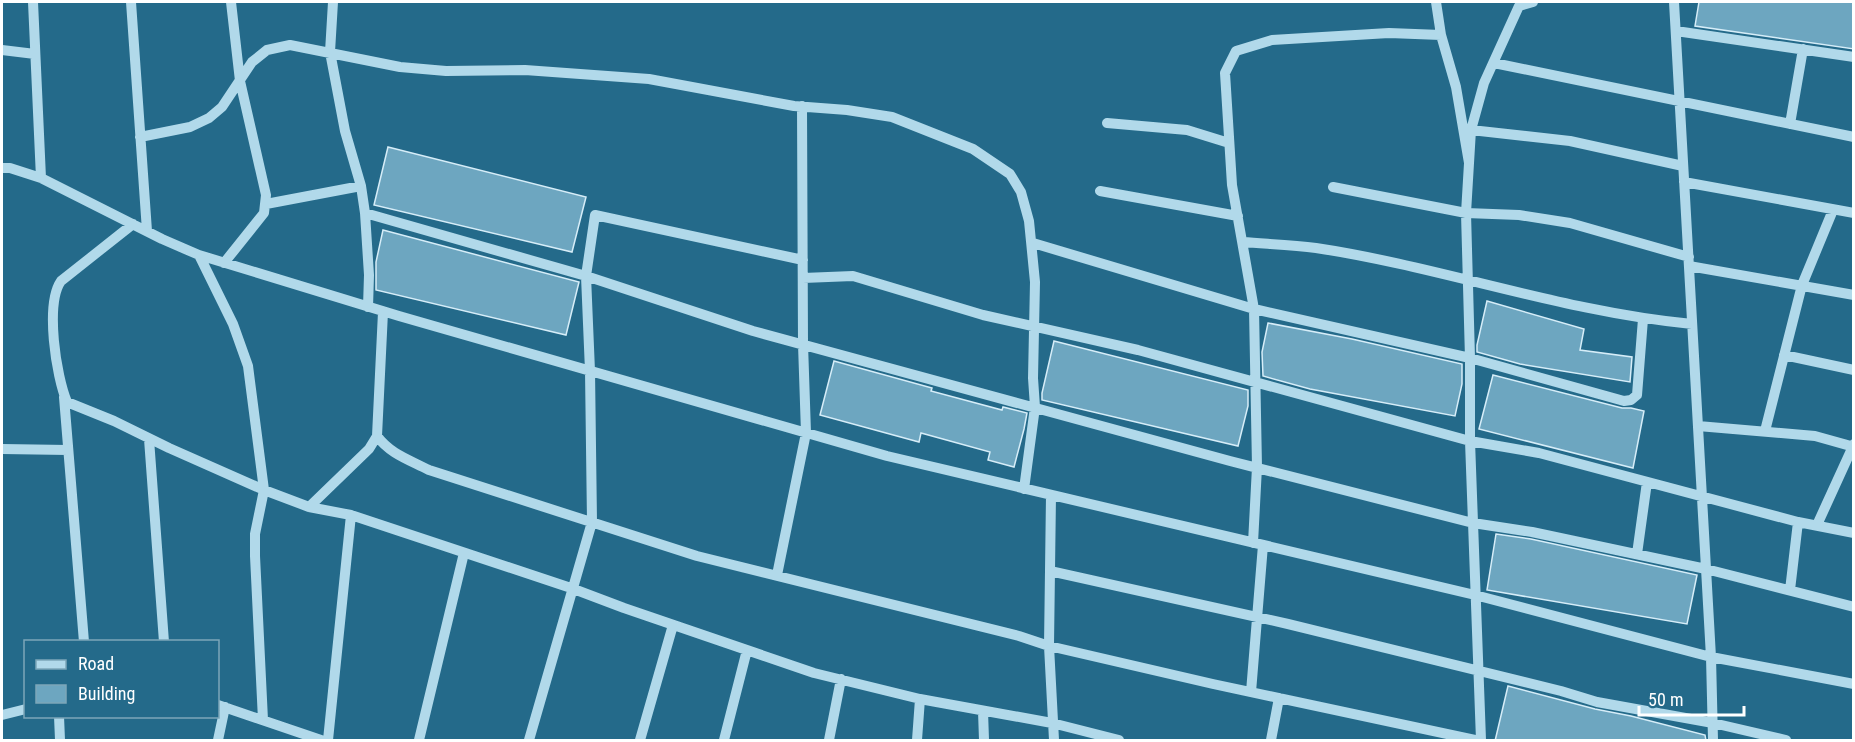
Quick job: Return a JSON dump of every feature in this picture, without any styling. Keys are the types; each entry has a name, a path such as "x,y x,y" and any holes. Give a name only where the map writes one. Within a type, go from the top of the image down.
{"street":[{"path":"33,2 41,178"},
{"path":"131,2 147,231"},
{"path":"224,263 264,213 266,204 264,180 240,81 231,2"},
{"path":"333,2 330,52 345,131 361,186 369,275 368,307"},
{"path":"1436,2 1441,35 1456,87 1469,163"},
{"path":"1481,741 1470,441 1466,213 1471,130 1484,83 1519,6 1533,2"},
{"path":"1674,2 1712,657 1713,741"},
{"path":"1676,31 1854,57"},
{"path":"1251,692 1258,544 1254,309 1232,185 1225,73 1236,51 1272,40 1389,33 1441,35"},
{"path":"140,137 190,127 209,118 222,106 252,62 267,50 290,45 400,67 446,70 525,70 649,79 802,106 892,117 973,149 1010,174 1021,192 1029,221 1035,282 1035,407 1024,489"},
{"path":"1790,124 1803,49"},
{"path":"2,50 35,54"},
{"path":"1494,63 1854,137"},
{"path":"777,575 806,433 803,344 802,106"},
{"path":"1107,123 1187,130 1229,142"},
{"path":"1471,130 1570,141 1683,165"},
{"path":"2,168 10,168 41,178 199,255 383,312 887,456 1475,595 1712,657 1854,684"},
{"path":"1684,182 1854,213"},
{"path":"266,204 361,186"},
{"path":"1333,187 1466,213 1519,215 1570,223 1689,261 1854,295"},
{"path":"1100,191 1238,216"},
{"path":"1765,432 1802,285 1833,210"},
{"path":"365,213 586,276 753,331 1257,468 1473,523 1532,532 1706,568 1854,607"},
{"path":"529,741 592,522 586,276 595,215 803,260"},
{"path":"84,640 64,395 57,360 53,305 58,286 62,281 133,224"},
{"path":"1243,242 1315,248 1642,319 1692,324"},
{"path":"1032,243 1254,309 1470,358 1624,400 1631,400 1637,394 1642,319"},
{"path":"199,255 233,324 249,366 264,490 255,534 263,720"},
{"path":"803,278 853,276 983,315 1138,350 1470,441 1539,453 1798,522 1854,533"},
{"path":"309,507 369,449 377,436 383,312"},
{"path":"1784,356 1854,370"},
{"path":"64,395 67,402 114,421 264,490 309,507 351,515 572,588 814,673 920,699 1052,723 1119,741"},
{"path":"1698,426 1815,436 1853,446 1816,525"},
{"path":"377,436 384,446 394,453 429,470 697,556 1019,636 1049,646 1475,741"},
{"path":"149,439 165,640"},
{"path":"2,449 68,450"},
{"path":"1637,554 1647,482"},
{"path":"1051,495 1049,646 1054,741"},
{"path":"328,741 351,515"},
{"path":"1790,590 1798,522"},
{"path":"419,741 464,554"},
{"path":"1050,571 1256,617 1597,702 1713,723 1786,741"},
{"path":"640,741 673,625"},
{"path":"724,741 747,650"},
{"path":"829,741 841,679"},
{"path":"1271,741 1279,698"},
{"path":"917,741 920,699"},
{"path":"218,741 221,706 321,741"},
{"path":"2,715 24,710"},
{"path":"983,711 984,741"},
{"path":"58,718 60,741"}],"building":[{"path":"1699,2 1854,2 1854,49 1695,26"},
{"path":"388,147 586,197 572,252 374,205"},
{"path":"383,230 579,282 566,335 376,290 376,262"},
{"path":"1487,301 1584,329 1580,350 1632,357 1630,382 1520,364 1477,352"},
{"path":"1268,323 1462,364 1462,384 1455,416 1310,389 1263,376 1262,352"},
{"path":"1054,341 1248,390 1248,406 1238,446 1042,400"},
{"path":"834,361 932,388 931,391 1002,410 1003,407 1027,413 1014,467 988,460 990,452 921,433 919,442 820,415"},
{"path":"1493,375 1622,408 1644,411 1633,468 1479,429"},
{"path":"1496,534 1531,539 1697,575 1687,624 1487,590"},
{"path":"1508,686 1705,735 1706,741 1495,741"}]}
